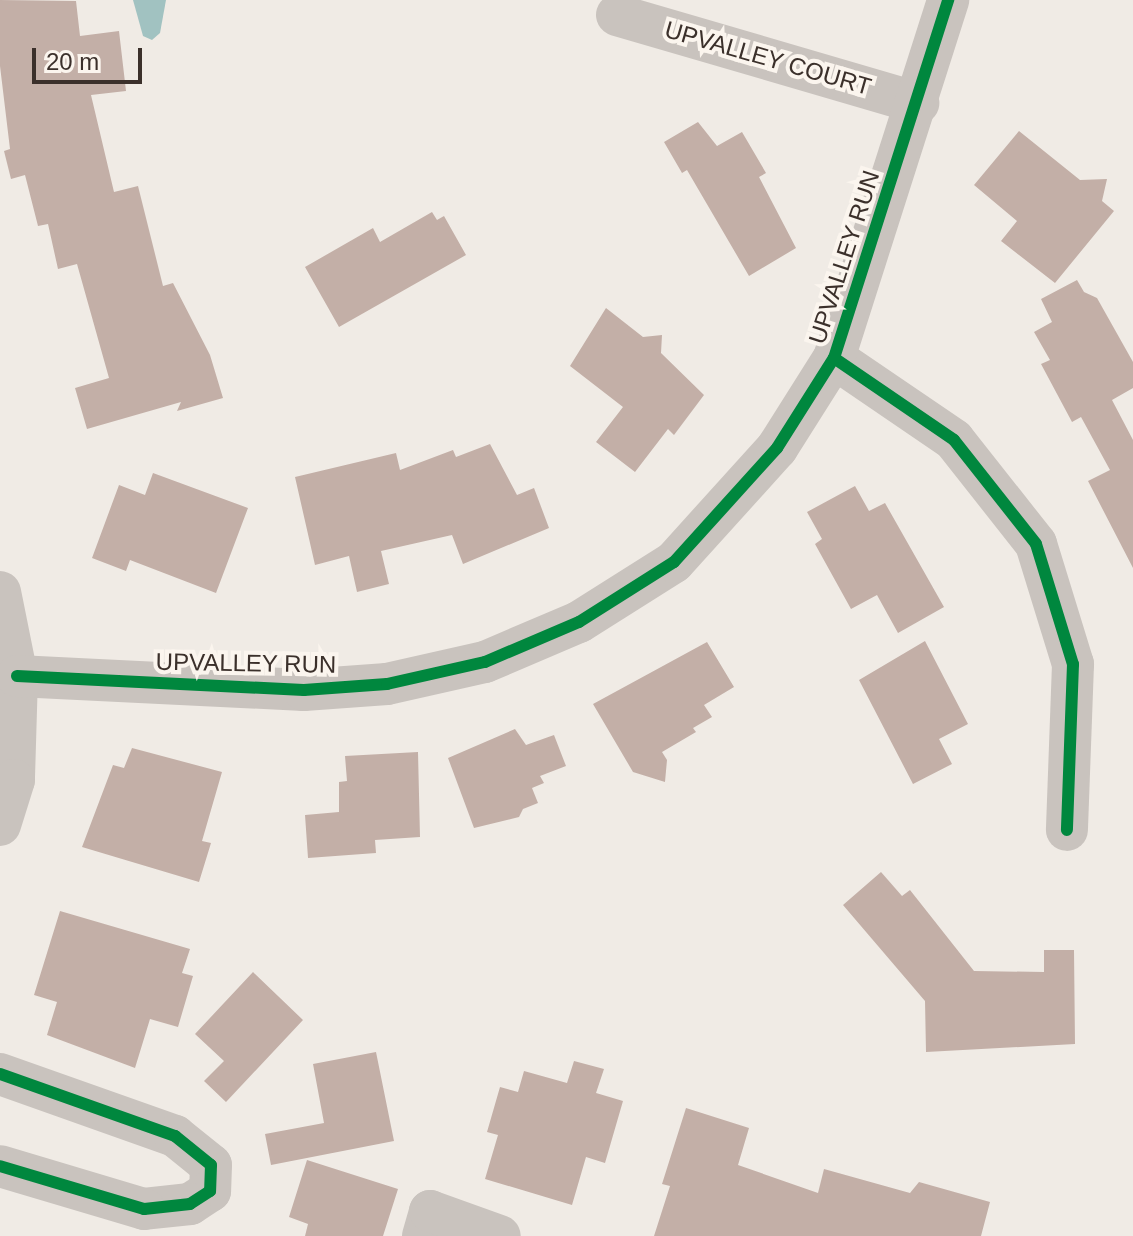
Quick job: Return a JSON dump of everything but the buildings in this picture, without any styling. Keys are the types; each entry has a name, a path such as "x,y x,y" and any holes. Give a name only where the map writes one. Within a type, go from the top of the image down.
{"street":[{"name":"UPVALLEY RUN","path":"17,676 304,690 387,684 485,662 579,622 674,562 777,448 834,358 918,103 948,0"},
{"name":"UPVALLEY COURT","path":"617,15 918,103"},
{"path":"834,358 954,440 1036,544 1073,664 1067,830"},
{"path":"0,592 17,676 14,780 0,825"},
{"path":"0,1074 175,1136 211,1165 210,1191 190,1204 144,1209 0,1166"},
{"path":"423,1236 430,1211 500,1236"}],"water":[{"path":"133,0 166,0 160,33 152,40 143,36"}],"cycle path":[{"path":"17,676 304,690 387,684 485,662 579,622 674,562 777,448 834,358 948,0"},
{"path":"834,358 954,440 1036,544 1073,664 1067,830"},
{"path":"0,1074 175,1136 211,1165 210,1191 190,1204 144,1209 0,1166"}]}
